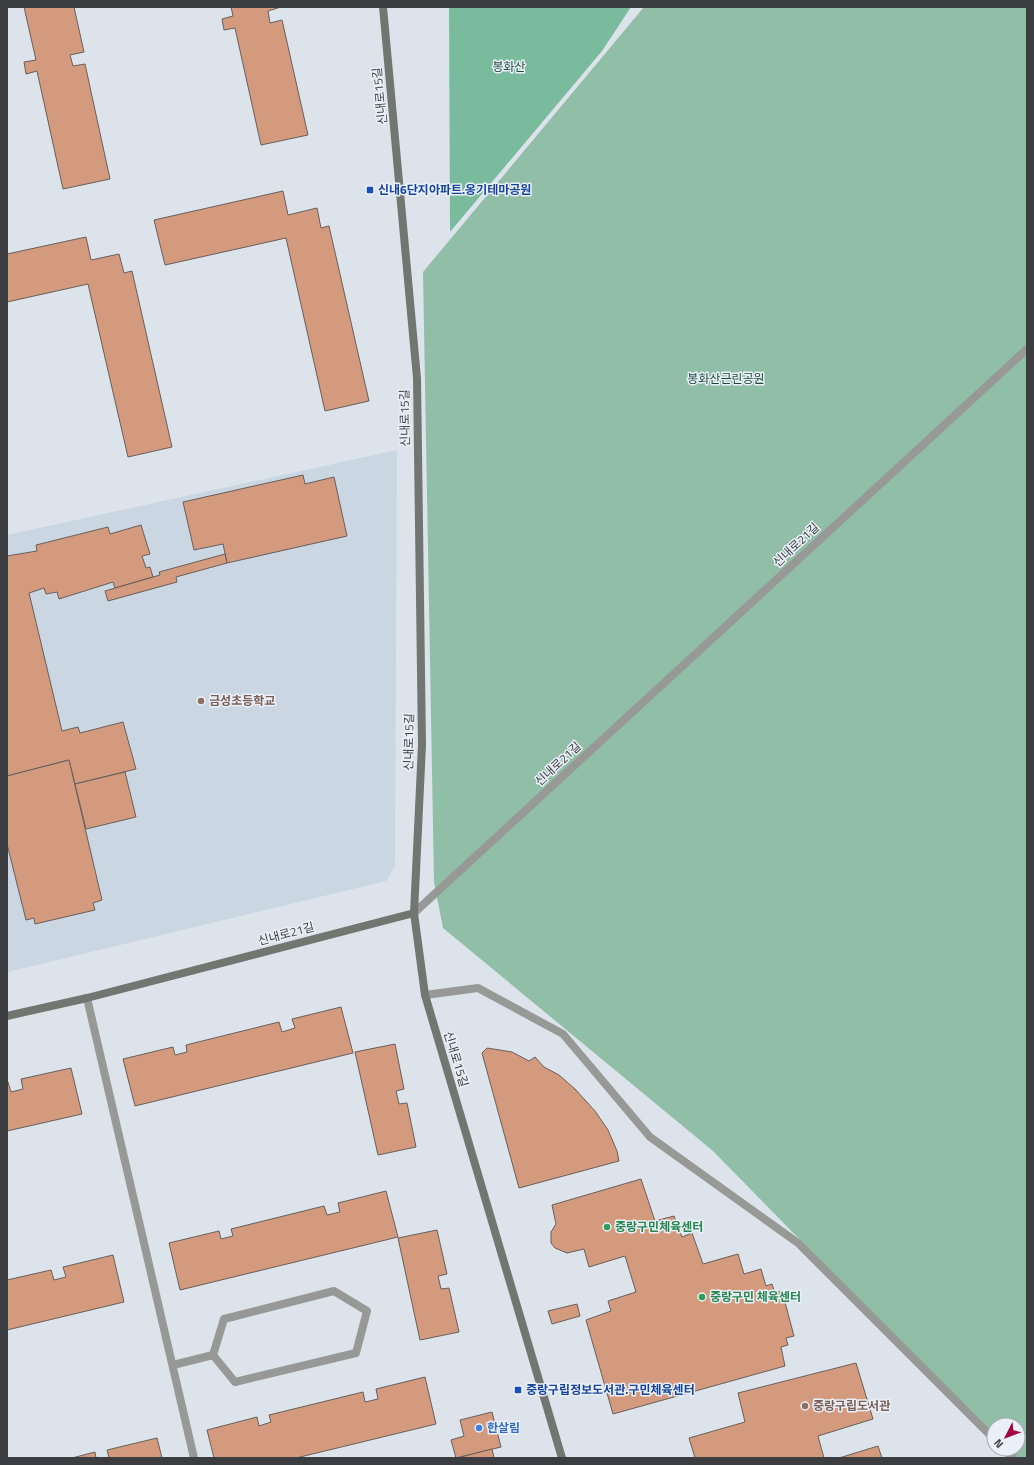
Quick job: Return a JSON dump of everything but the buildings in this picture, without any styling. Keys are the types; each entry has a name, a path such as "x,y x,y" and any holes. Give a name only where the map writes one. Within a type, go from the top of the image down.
{"street":[{"name":"신내로15길","path":"383,7 417,378 422,744 414,913 424,995 562,1458"},
{"name":"신내로21길","path":"7,1016 87,998 414,913 1027,349"},
{"path":"424,995 478,988 564,1034 650,1137 798,1243 986,1431"},
{"path":"87,998 194,1458"},
{"path":"334,1291 368,1311 356,1353 235,1382 213,1355 224,1319 334,1291"},
{"path":"173,1365 213,1355"}],"shaded area":[{"name":"금성초등학교","path":"397,450 395,866 386,881 8,972 7,535"}],"green space":[{"name":"봉화산","path":"449,7 631,7 602,51 450,232"},
{"name":"봉화산근린공원","path":"644,7 1027,7 1027,1458 1013,1457 1026,1457 1026,1417 986,1417 986,1430 713,1151 443,928 434,882 423,272"}],"place":[{"name":"신내6단지아파트.옹기테마공원","path":"370,190"},
{"name":"금성초등학교","path":"201,701"},
{"name":"중랑구민체육센터","path":"607,1227"},
{"name":"중랑구민 체육센터","path":"702,1297"},
{"name":"중랑구립정보도서관.구민체육센터","path":"518,1390"},
{"name":"중랑구립도서관","path":"805,1406"},
{"name":"한살림","path":"479,1428"}]}
